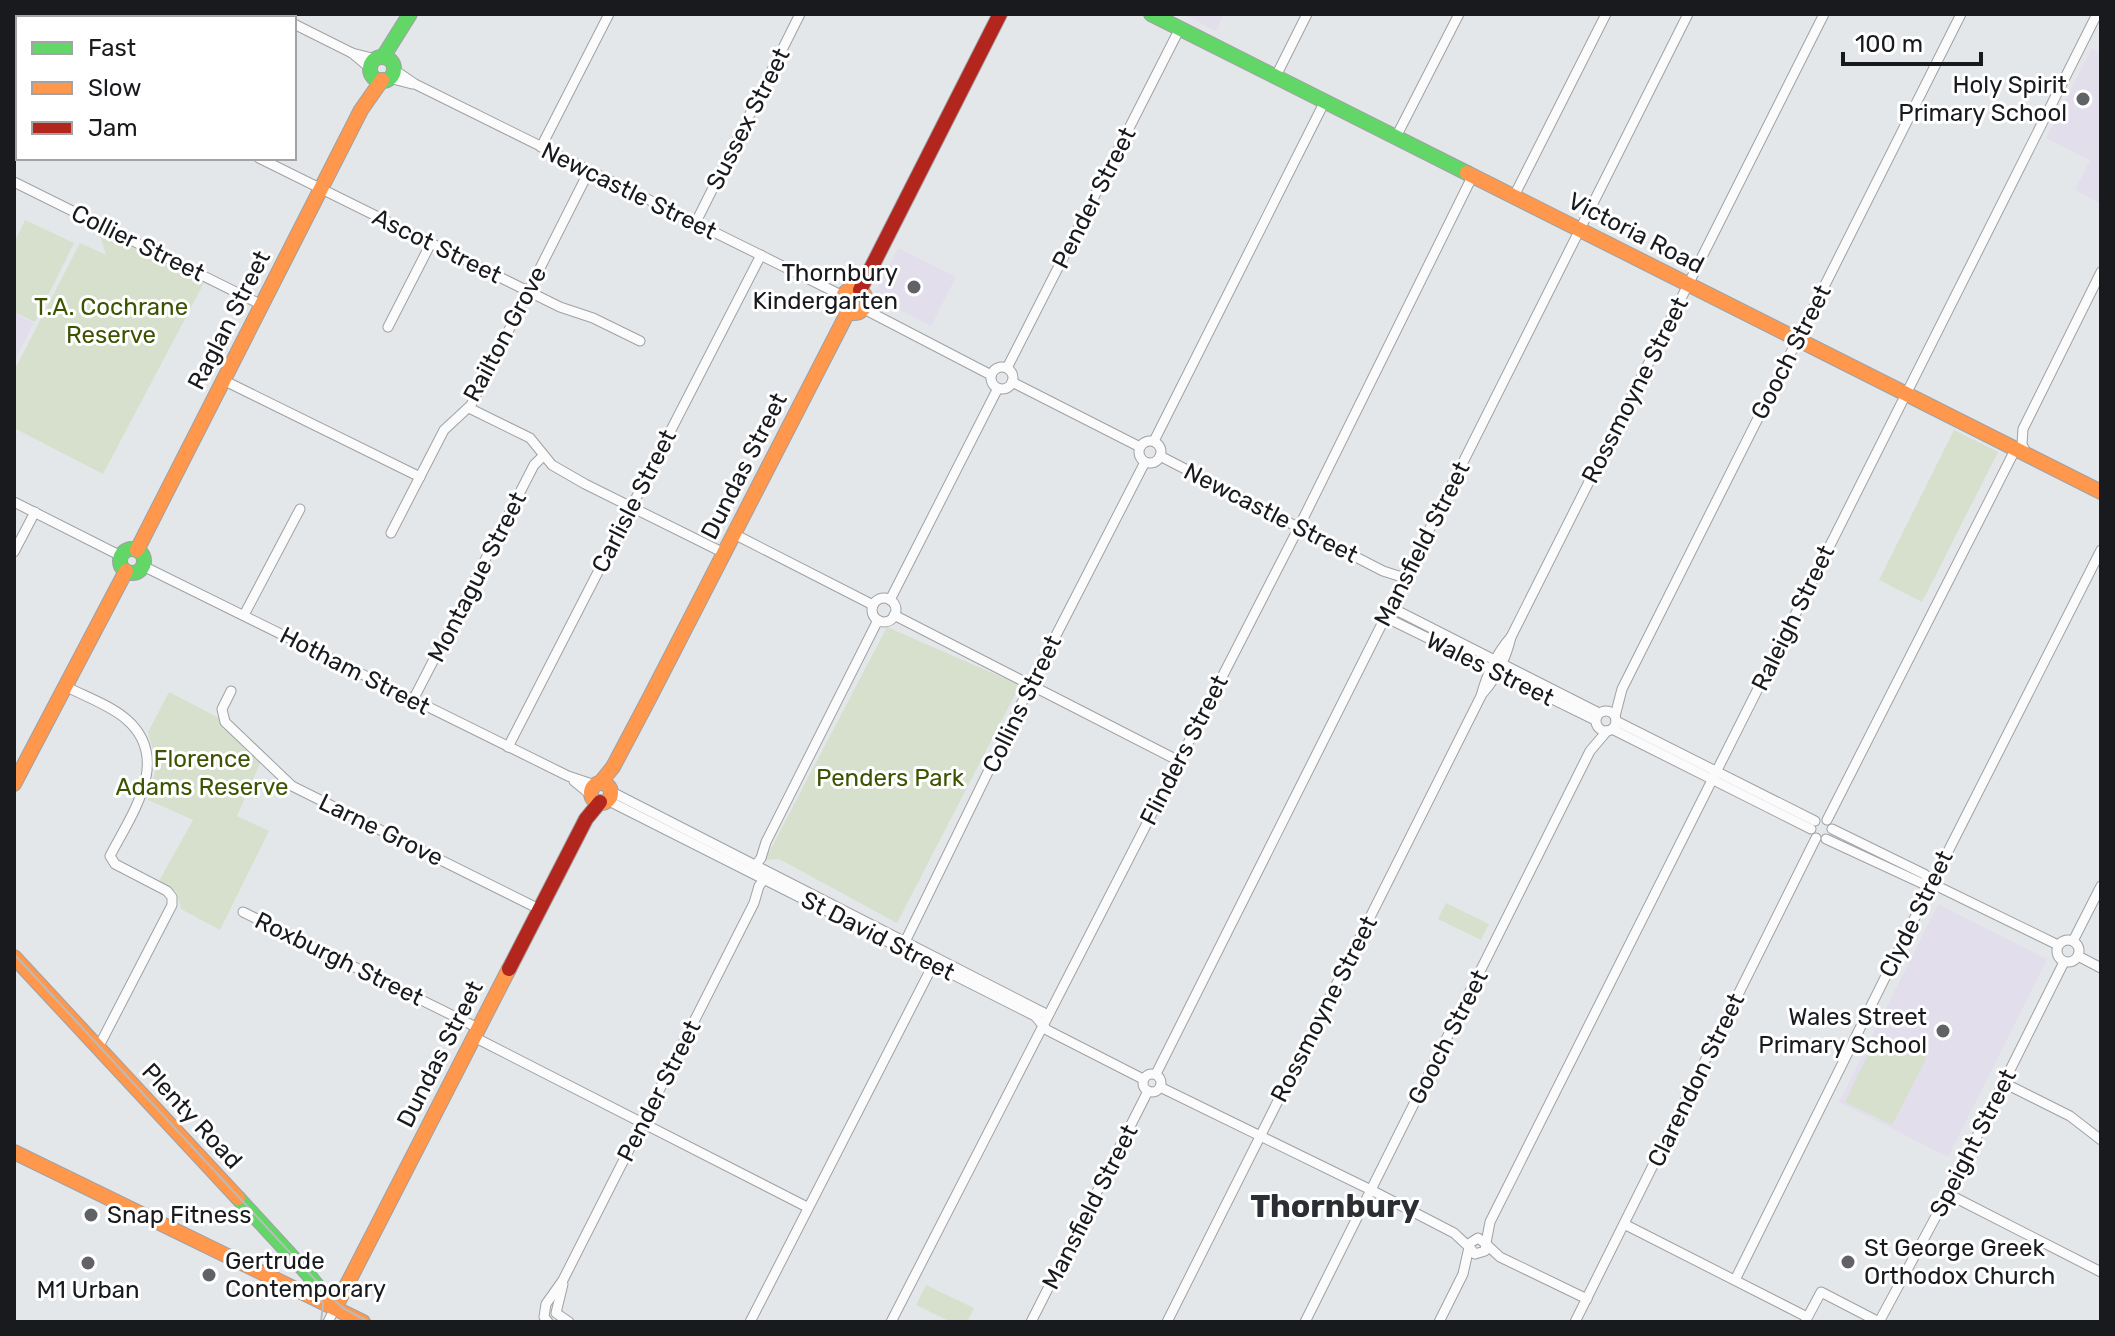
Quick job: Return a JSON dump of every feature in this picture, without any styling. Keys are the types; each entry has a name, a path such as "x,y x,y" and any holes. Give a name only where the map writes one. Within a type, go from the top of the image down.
{"street":[{"name":"Raglan Street","path":"137,550 410,14"},
{"path":"541,147 609,14"},
{"name":"Sussex Street","path":"695,224 800,14"},
{"path":"860,290 1000,14"},
{"name":"Victoria Road","path":"1151,14 2101,492"},
{"path":"1276,76 1307,14"},
{"path":"1396,137 1459,14"},
{"path":"1514,196 1606,14"},
{"name":"Mansfield Street","path":"1156,1074 1688,14"},
{"name":"Rossmoyne Street","path":"1167,1322 1824,14"},
{"name":"Gooch Street","path":"1305,1322 1590,751 1612,724 1622,689 1961,14"},
{"name":"Raleigh Street","path":"1439,1322 2097,14"},
{"name":"Newcastle Street","path":"296,25 843,296"},
{"name":"Pender Street","path":"1007,368 1180,28"},
{"path":"1154,441 1325,101"},
{"name":"Ascot Street","path":"263,160 528,292 640,341"},
{"name":"Railton Grove","path":"391,533 448,424 469,408 589,171"},
{"name":"Flinders Street","path":"891,1322 1299,527 1473,175"},
{"name":"Collier Street","path":"14,182 262,305"},
{"path":"388,327 431,243"},
{"name":"Carlisle Street","path":"508,747 761,255"},
{"path":"1817,832 1830,824 2021,451 2023,429 2101,272"},
{"path":"853,289 860,290 867,299 864,309 855,314 848,312 842,303 843,296 853,289"},
{"path":"864,309 991,375"},
{"name":"Dundas Street","path":"331,1315 848,312"},
{"path":"991,375 997,368 1007,368 1012,373 1012,382"},
{"path":"991,375 998,388 1012,382"},
{"path":"223,380 420,477"},
{"path":"1012,382 1140,447"},
{"path":"890,600 998,388"},
{"path":"469,408 530,438 552,465 724,553"},
{"path":"1154,441 1159,446 1160,456 1156,461 1145,462 1139,454 1140,447 1144,442 1154,441"},
{"name":"Montague Street","path":"413,700 534,465 543,456"},
{"name":"Newcastle Street","path":"1160,456 1403,582"},
{"name":"Collins Street","path":"903,945 1031,684 1145,462"},
{"path":"14,502 121,556"},
{"path":"244,615 300,509"},
{"path":"14,552 35,512"},
{"path":"734,534 873,605"},
{"path":"128,549 137,550 143,557 143,566 135,572 126,571 120,564 121,556 128,549"},
{"name":"Clyde Street","path":"1735,1280 2101,550"},
{"name":"Hotham Street","path":"143,566 600,792"},
{"path":"14,784 126,571"},
{"path":"879,599 890,600 895,606 894,615 889,621 878,620 873,614 873,605 879,599"},
{"name":"Wales Street","path":"1388,612 1598,717"},
{"path":"894,615 1179,761"},
{"path":"753,868 878,620"},
{"path":"65,686 127,720 146,748 146,785 110,856 115,864 167,891 172,897 172,905 98,1048"},
{"name":"Gooch Street","path":"1590,751 1598,717 1622,689"},
{"name":"Larne Grove","path":"231,691 222,709 225,722 292,786 539,909"},
{"path":"1610,712 1612,724 1601,730 1598,717 1610,712"},
{"path":"1612,724 1715,775 1817,832 2058,945"},
{"name":"St David Street","path":"600,792 1048,1015"},
{"path":"1830,824 1934,885"},
{"name":"Clarendon Street","path":"1575,1322 1817,832 1830,824"},
{"name":"Pender Street","path":"548,1322 544,1317 546,1304 563,1280 767,877"},
{"path":"2073,941 2101,886"},
{"name":"Roxburgh Street","path":"243,912 807,1207"},
{"path":"2066,939 2073,941 2079,949 2078,956 2073,961 2064,962 2057,955 2058,945 2066,939"},
{"path":"2078,956 2101,968"},
{"name":"Plenty Road","path":"14,957 307,1273 331,1315"},
{"path":"750,1322 935,961"},
{"name":"St David Street","path":"935,961 1036,1017 1047,1030 1143,1079"},
{"name":"Speight Street","path":"1879,1322 1948,1194 2064,962"},
{"path":"1156,1074 1160,1078 1160,1087 1153,1092 1148,1091 1143,1079 1156,1074"},
{"path":"2004,1083 2070,1116 2101,1140"},
{"path":"1160,1087 1587,1299"},
{"name":"Mansfield Street","path":"1031,1322 1148,1091"},
{"path":"15,1150 183,1232 331,1315 363,1322"},
{"path":"1948,1194 2101,1272"},
{"path":"1624,1224 1806,1320 1821,1292 1879,1322"},
{"name":"Pender Street","path":"563,1280 556,1313 569,1322"}],"shaded area":[{"path":"1183,14 1224,14 1216,31"},
{"name":"Holy Spirit Primary School","path":"2092,48 2101,53 2101,204 2075,190 2090,160 2046,138"},
{"name":"Thornbury Kindergarten","path":"898,248 956,277 931,326 873,296"},
{"path":"14,313 34,323 14,362"},
{"name":"Wales Street Primary School","path":"1938,904 2047,959 1948,1157 1839,1102"}],"green space":[{"path":"25,220 74,243 35,322 14,312 14,243"},
{"name":"T.A. Cochrane Reserve","path":"99,232 205,281 103,474 14,428 14,371 80,243 106,255"},
{"path":"1954,430 1998,452 1922,602 1879,580"},
{"name":"Penders Park","path":"887,627 1020,685 897,923 779,859 765,860"},
{"name":"Florence Adams Reserve","path":"169,692 221,719 222,727 260,763 237,816 269,831 220,930 181,909 177,892 159,881 193,820 148,800 157,764 148,732"},
{"path":"1446,903 1489,924 1481,940 1438,919"},
{"path":"1879,1033 1924,1055 1926,1059 1892,1125 1845,1102"},
{"path":"926,1285 974,1308 967,1322 951,1322 916,1305"}],"tram line":[{"path":"14,954 333,1299 369,1322"},
{"path":"314,1285 323,1304 321,1322"}],"traffic: fast":[{"path":"383,57 410,14"},
{"path":"1151,14 1467,173"},
{"path":"382,57 390,61 394,69 390,77 382,81 374,77 370,69 374,61 382,57"},
{"path":"132,549 143,556 144,561 137,572 132,573 121,566 120,561 127,550 132,549"},
{"path":"238,1198 335,1308"}],"traffic: slow":[{"path":"137,550 361,110 382,80"},
{"path":"1467,173 2101,492"},
{"path":"854,289 863,292 866,301 863,310 854,313 845,310 842,301 845,292 854,289"},
{"path":"600,783 613,767 650,697 848,312"},
{"path":"14,784 126,571"},
{"path":"601,783 608,786 611,793 608,800 601,803 594,800 591,793 594,786 601,783"},
{"path":"14,957 238,1198"},
{"path":"335,1308 509,969"},
{"path":"14,1152 363,1322"}],"traffic: jam":[{"path":"860,290 1000,14"},
{"path":"509,969 586,819 600,802"}],"place":[{"name":"Holy Spirit Primary School","path":"2083,99"},
{"name":"Thornbury Kindergarten","path":"914,287"},
{"name":"Wales Street Primary School","path":"1943,1031"},
{"name":"Snap Fitness","path":"91,1215"},
{"name":"St George Greek Orthodox Church","path":"1848,1262"},
{"name":"M1 Urban","path":"88,1263"},
{"name":"Gertrude Contemporary","path":"209,1275"}],"district":[{"name":"Thornbury","path":"1335,1206"}]}
